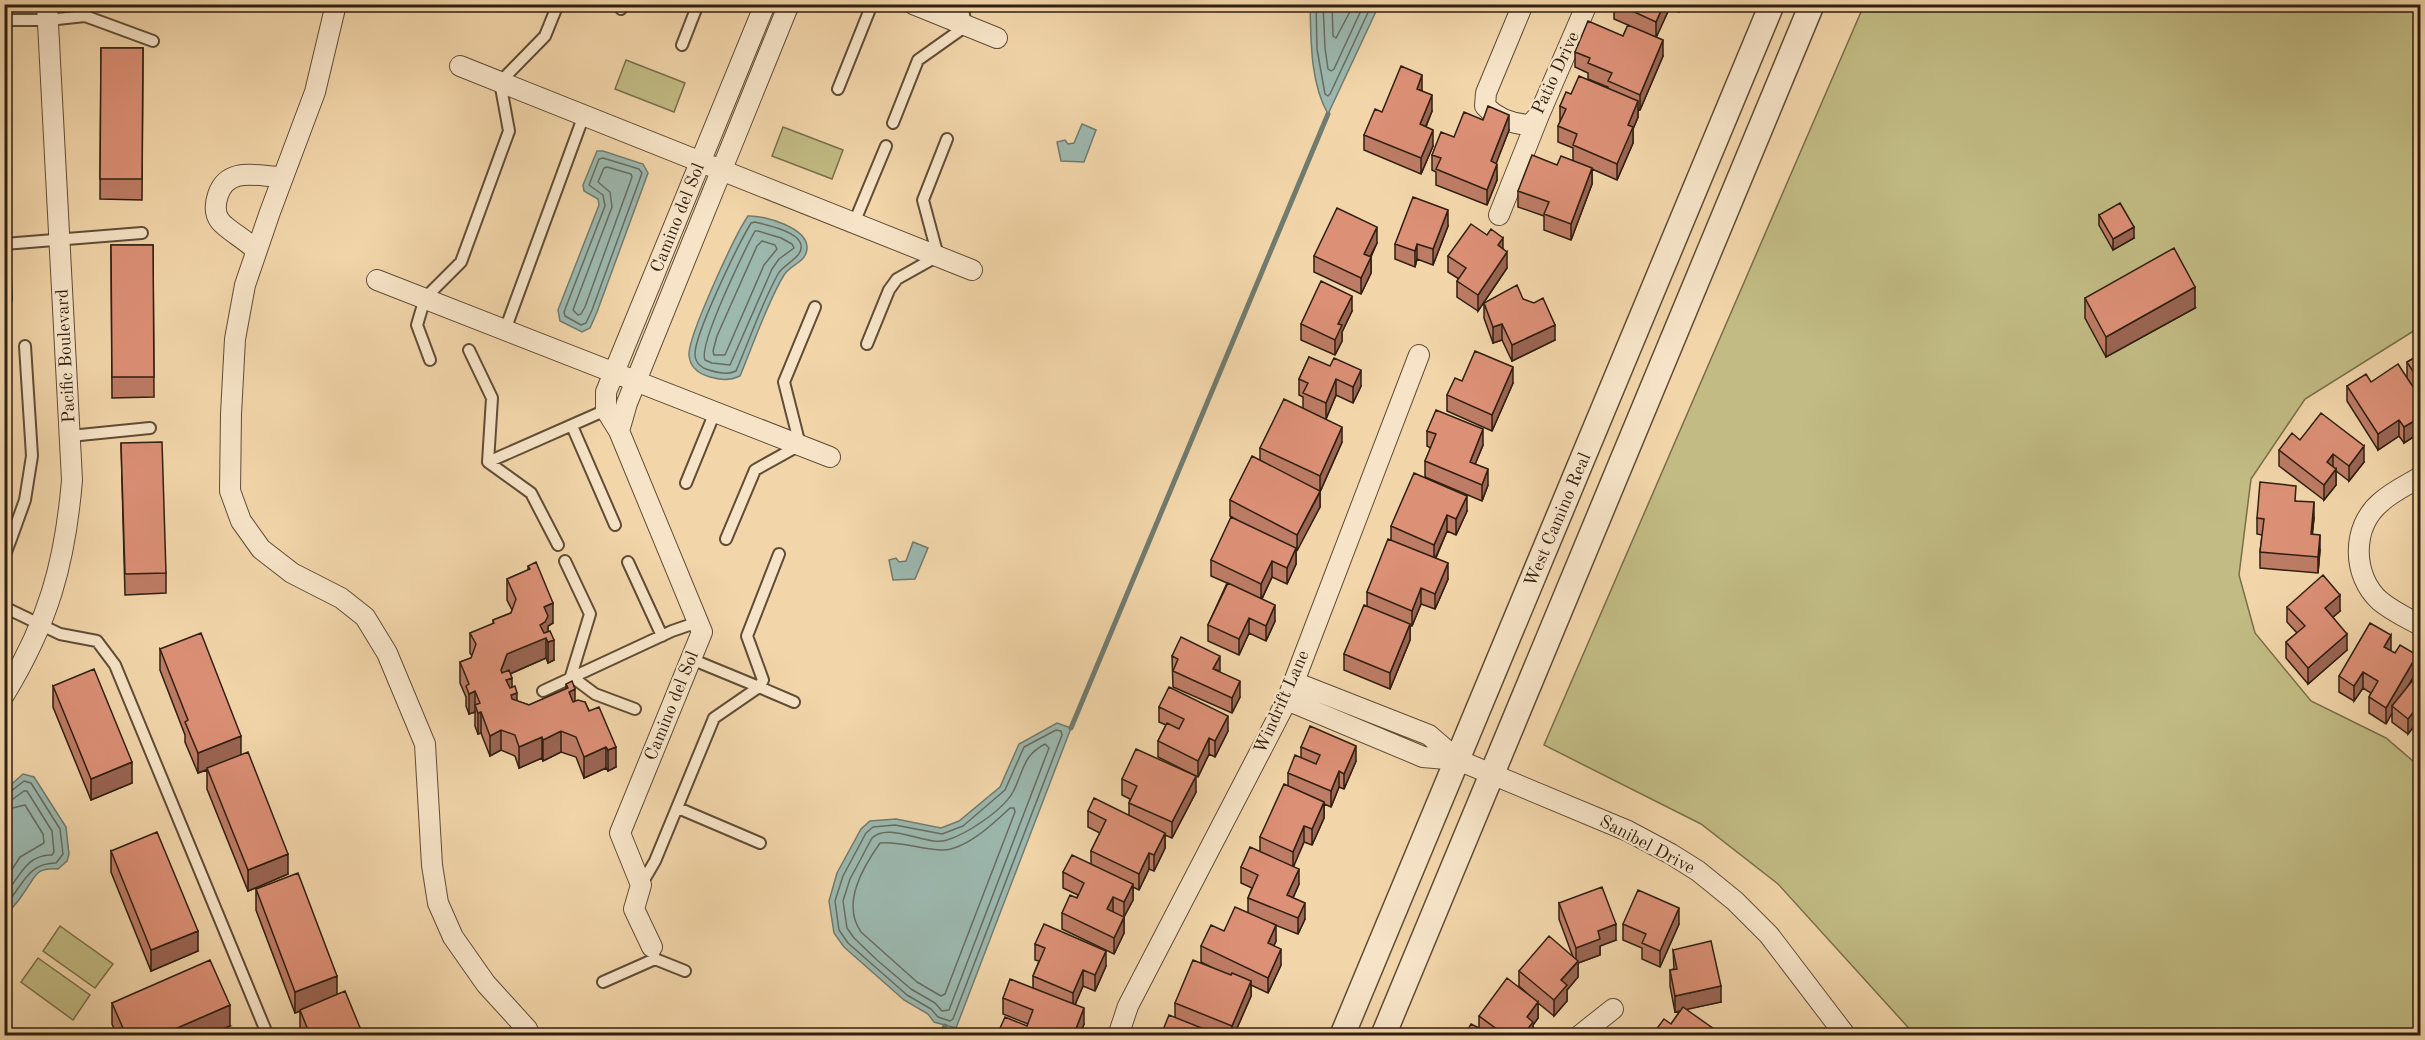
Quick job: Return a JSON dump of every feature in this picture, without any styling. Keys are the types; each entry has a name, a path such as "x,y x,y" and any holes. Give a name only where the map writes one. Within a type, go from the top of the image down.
{"street":[{"path":"336,4 315,92 245,285 235,339 230,491 241,521 261,549 292,573 341,598 365,617 387,653 425,744 432,865 438,903 453,937 486,984 530,1035"},
{"name":"Camino del Sol","path":"641,885 620,833 702,632 619,431 606,410 606,392 765,4"},
{"name":"Camino del Sol","path":"619,431 789,4"},
{"path":"913,4 997,38"},
{"name":"Patio Drive","path":"1523,4 1485,93 1485,106 1494,115 1517,124 1530,125 1539,116 1587,4"},
{"name":"West Camino Real","path":"1342,1035 1772,4"},
{"name":"West Camino Real","path":"1383,1035 1812,4"},
{"name":"Pacific Boulevard","path":"4,695 25,661 41,625 58,573 68,527 72,480 47,12"},
{"path":"460,66 972,270"},
{"path":"1498,215 1539,116"},
{"path":"256,250 219,220 214,205 220,189 232,177 243,174 283,177"},
{"path":"377,280 830,457"},
{"name":"Windrift Lane","path":"1118,1035 1128,1006 1287,700 1419,356"},
{"path":"2421,477 2385,499 2372,512 2361,534 2358,557 2365,580 2380,601 2421,625"},
{"name":"Sanibel Drive","path":"1294,682 1429,735 1458,760 1628,831 1698,871 1736,901 1769,934 1846,1035"},
{"name":"Sanibel Drive","path":"1287,700 1423,757 1458,760"},
{"path":"641,885 634,909 654,953"},
{"path":"1579,1035 1613,1009"}],"lane":[{"path":"430,360 417,325 425,298 460,262 509,131 500,82 545,36 558,4"},
{"path":"682,45 698,4"},
{"path":"838,89 872,4"},
{"path":"893,123 918,60 966,26 962,4"},
{"path":"4,20 47,12 86,10 153,41"},
{"path":"505,330 584,115"},
{"path":"867,344 889,290 897,279 938,256 923,200 947,139"},
{"path":"854,223 886,146"},
{"path":"4,244 142,233"},
{"path":"4,253 6,299"},
{"path":"726,538 755,470 800,445 784,382 816,307"},
{"path":"4,557 8,539 24,500 32,456 25,346"},
{"path":"469,350 492,398 488,462"},
{"path":"488,462 606,410"},
{"path":"686,483 715,412"},
{"path":"572,426 615,525"},
{"path":"70,436 150,428"},
{"path":"488,462 531,493 558,545"},
{"path":"641,885 655,861 714,718 759,687 763,680 747,636 779,554"},
{"path":"565,561 590,614 571,676"},
{"path":"628,562 662,636"},
{"path":"4,607 60,634 97,641 115,665 268,1035"},
{"path":"543,691 571,676 698,622"},
{"path":"691,659 794,702"},
{"path":"571,676 595,694 636,709"},
{"path":"678,808 760,843"},
{"path":"603,982 654,953 685,971"}],"shaded area":[{"path":"1864,5 2420,5 2420,327 2305,399 2251,479 2239,575 2255,633 2311,701 2386,738 2420,767 2420,1035 1915,1035 1778,884 1701,824 1544,745"},
{"path":"626,60 685,83 674,112 615,89"},
{"path":"783,127 843,150 832,179 772,156"},
{"path":"60,926 113,964 95,988 43,951"},
{"path":"38,958 90,995 73,1020 21,982"}],"water":[{"path":"1310,5 1379,5 1328,114 1322,102 1315,75 1311,46"},
{"path":"1082,124 1096,130 1084,162 1061,161 1057,142 1065,140 1068,144 1074,143"},
{"path":"597,151 643,164 648,173 597,312 590,328 582,332 560,321 558,310 599,205 598,199 584,191 583,185"},
{"path":"748,216 774,220 793,229 806,242 807,249 804,257 784,275 778,286 740,376 718,379 702,374 693,366 689,355 691,344 713,286"},
{"path":"913,542 928,548 915,579 893,580 889,560 896,558 899,562 906,561"},
{"path":"1057,723 1071,728 956,1028 934,1022 928,1014 904,1000 844,947 834,933 829,901 837,873 861,829 870,821 896,819 941,828 959,821 1000,787 1019,744"},
{"path":"23,774 34,777 66,827 69,854 67,861 58,869 44,870 36,874 5,916 5,790"}],"building":[{"path":"1617,4 1664,4 1656,22"},
{"path":"1588,21 1623,36 1628,25 1663,40 1640,95 1608,81 1612,73 1588,63 1590,58 1575,52"},
{"path":"101,48 143,48 142,179 100,179"},
{"path":"1401,66 1422,75 1417,89 1432,95 1420,124 1433,130 1421,158 1364,135 1375,109 1382,112"},
{"path":"1579,76 1638,101 1628,125 1633,127 1617,164 1573,145 1577,134 1558,126 1566,109 1560,106 1566,92 1571,94"},
{"path":"1488,106 1509,115 1491,161 1497,164 1487,190 1436,169 1441,158 1432,155 1441,132 1454,137 1464,112 1483,120"},
{"path":"1532,155 1557,165 1561,156 1592,168 1571,224 1544,214 1549,202 1518,191"},
{"path":"1413,197 1448,210 1433,249 1417,244 1415,251 1395,244"},
{"path":"2120,203 2134,227 2113,239 2099,215"},
{"path":"1337,208 1377,227 1364,254 1371,257 1361,278 1314,256"},
{"path":"1471,224 1487,235 1491,229 1503,238 1498,245 1507,252 1478,295 1457,281 1466,268 1448,256"},
{"path":"111,245 153,245 154,377 112,377"},
{"path":"2174,248 2195,287 2106,337 2085,298"},
{"path":"1321,281 1352,296 1338,324 1342,325 1335,340 1301,324"},
{"path":"1517,285 1523,299 1534,303 1543,298 1555,325 1512,345 1502,324 1493,327 1484,303"},
{"path":"1475,351 1513,367 1492,415 1447,395 1455,378 1462,381"},
{"path":"2421,354 2421,384 2407,362"},
{"path":"1309,357 1330,366 1334,358 1361,370 1353,387 1336,379 1326,403 1303,393 1308,383 1299,379"},
{"path":"2398,364 2421,399 2421,417 2404,427 2399,420 2378,434 2347,386 2366,374 2371,382"},
{"path":"1284,399 1342,427 1320,476 1260,448"},
{"path":"1436,410 1483,429 1470,462 1488,469 1482,485 1425,461 1436,434 1427,431"},
{"path":"2321,413 2364,446 2349,466 2333,454 2327,462 2336,469 2324,485 2279,450 2292,433 2300,440"},
{"path":"162,442 166,573 125,574 121,443"},
{"path":"1252,456 1320,491 1297,535 1230,500"},
{"path":"1414,473 1467,496 1456,519 1447,515 1434,545 1391,526"},
{"path":"2260,482 2296,486 2295,501 2314,502 2311,534 2320,535 2318,557 2260,552 2264,519 2257,518"},
{"path":"1231,517 1296,548 1287,568 1272,561 1261,584 1211,560"},
{"path":"1388,539 1448,563 1435,594 1421,588 1412,611 1367,592"},
{"path":"536,562 553,603 544,607 548,616 540,625 544,633 550,631 554,640 548,642 546,638 507,654 501,670 502,673 509,670 512,678 506,680 510,688 515,686 517,693 511,695 512,699 529,705 568,688 566,684 572,681 575,689 569,692 573,702 578,700 585,702 589,711 599,707 616,747 608,750 606,747 584,757 576,737 561,731 543,740 542,737 519,747 515,735 501,730 490,736 481,712 478,713 475,705 480,703 475,691 469,694 466,686 469,684 460,662 471,658 476,644 470,633 511,613 516,599 507,579 530,569 528,566"},
{"path":"2323,575 2340,595 2325,608 2347,634 2308,668 2286,642 2305,626 2287,607"},
{"path":"1228,583 1275,605 1266,626 1249,618 1239,639 1208,625"},
{"path":"1364,605 1410,624 1390,673 1344,654"},
{"path":"2370,623 2391,635 2384,647 2395,653 2400,645 2417,655 2386,708 2369,697 2378,681 2363,672 2354,686 2339,676"},
{"path":"201,633 241,736 198,753 185,722 188,720 160,649"},
{"path":"1181,637 1220,656 1213,669 1240,681 1232,698 1173,671 1178,659 1172,656"},
{"path":"94,669 132,762 91,779 53,686"},
{"path":"2421,670 2421,714 2415,710 2408,719 2392,706"},
{"path":"1169,687 1228,716 1215,741 1209,738 1198,761 1158,741 1167,723 1179,729 1184,719 1159,707"},
{"path":"1310,726 1356,746 1344,774 1339,771 1331,791 1288,773 1295,755 1316,764 1320,755 1301,747"},
{"path":"1136,749 1196,776 1172,822 1129,803 1137,786 1122,779"},
{"path":"248,752 288,854 248,870 207,768"},
{"path":"1284,784 1324,802 1312,829 1304,826 1293,852 1260,837"},
{"path":"1094,798 1165,833 1154,855 1149,853 1139,874 1091,851 1106,820 1088,811"},
{"path":"157,832 198,931 151,950 111,851"},
{"path":"1250,847 1299,869 1287,895 1305,903 1298,918 1248,898 1258,875 1241,867"},
{"path":"1072,855 1133,884 1124,902 1113,897 1107,909 1124,917 1114,938 1062,913 1070,895 1077,898 1084,883 1063,872"},
{"path":"298,873 337,976 295,992 256,889"},
{"path":"1602,887 1616,924 1598,931 1600,939 1576,948 1559,903"},
{"path":"1638,890 1679,908 1660,951 1642,943 1646,934 1623,924"},
{"path":"1235,907 1276,925 1268,943 1281,949 1268,978 1201,946 1211,925 1224,931"},
{"path":"1044,924 1106,951 1095,975 1083,970 1073,993 1033,976 1045,948 1035,944"},
{"path":"1549,936 1578,961 1561,980 1567,985 1554,1000 1519,971"},
{"path":"1711,941 1721,986 1675,996 1670,970 1677,969 1673,950"},
{"path":"210,960 230,1005 161,1035 126,1035 112,1003"},
{"path":"1193,960 1251,981 1232,1026 1175,1003"},
{"path":"1507,978 1538,1002 1527,1017 1533,1022 1523,1035 1505,1035 1479,1016"},
{"path":"1010,979 1084,1008 1075,1031 1070,1029 1067,1035 997,1035 1005,1017 1027,1026 1033,1010 1003,998"},
{"path":"345,991 363,1035 310,1035 300,1010"},
{"path":"1683,1007 1714,1029 1710,1035 1652,1035 1664,1019 1671,1024"},
{"path":"1169,1015 1219,1035 1161,1035"},
{"path":"1471,1024 1493,1035 1465,1035"}],"waterway":[{"path":"1071,728 1328,114"},
{"path":"941,1036 945,1026"}]}
